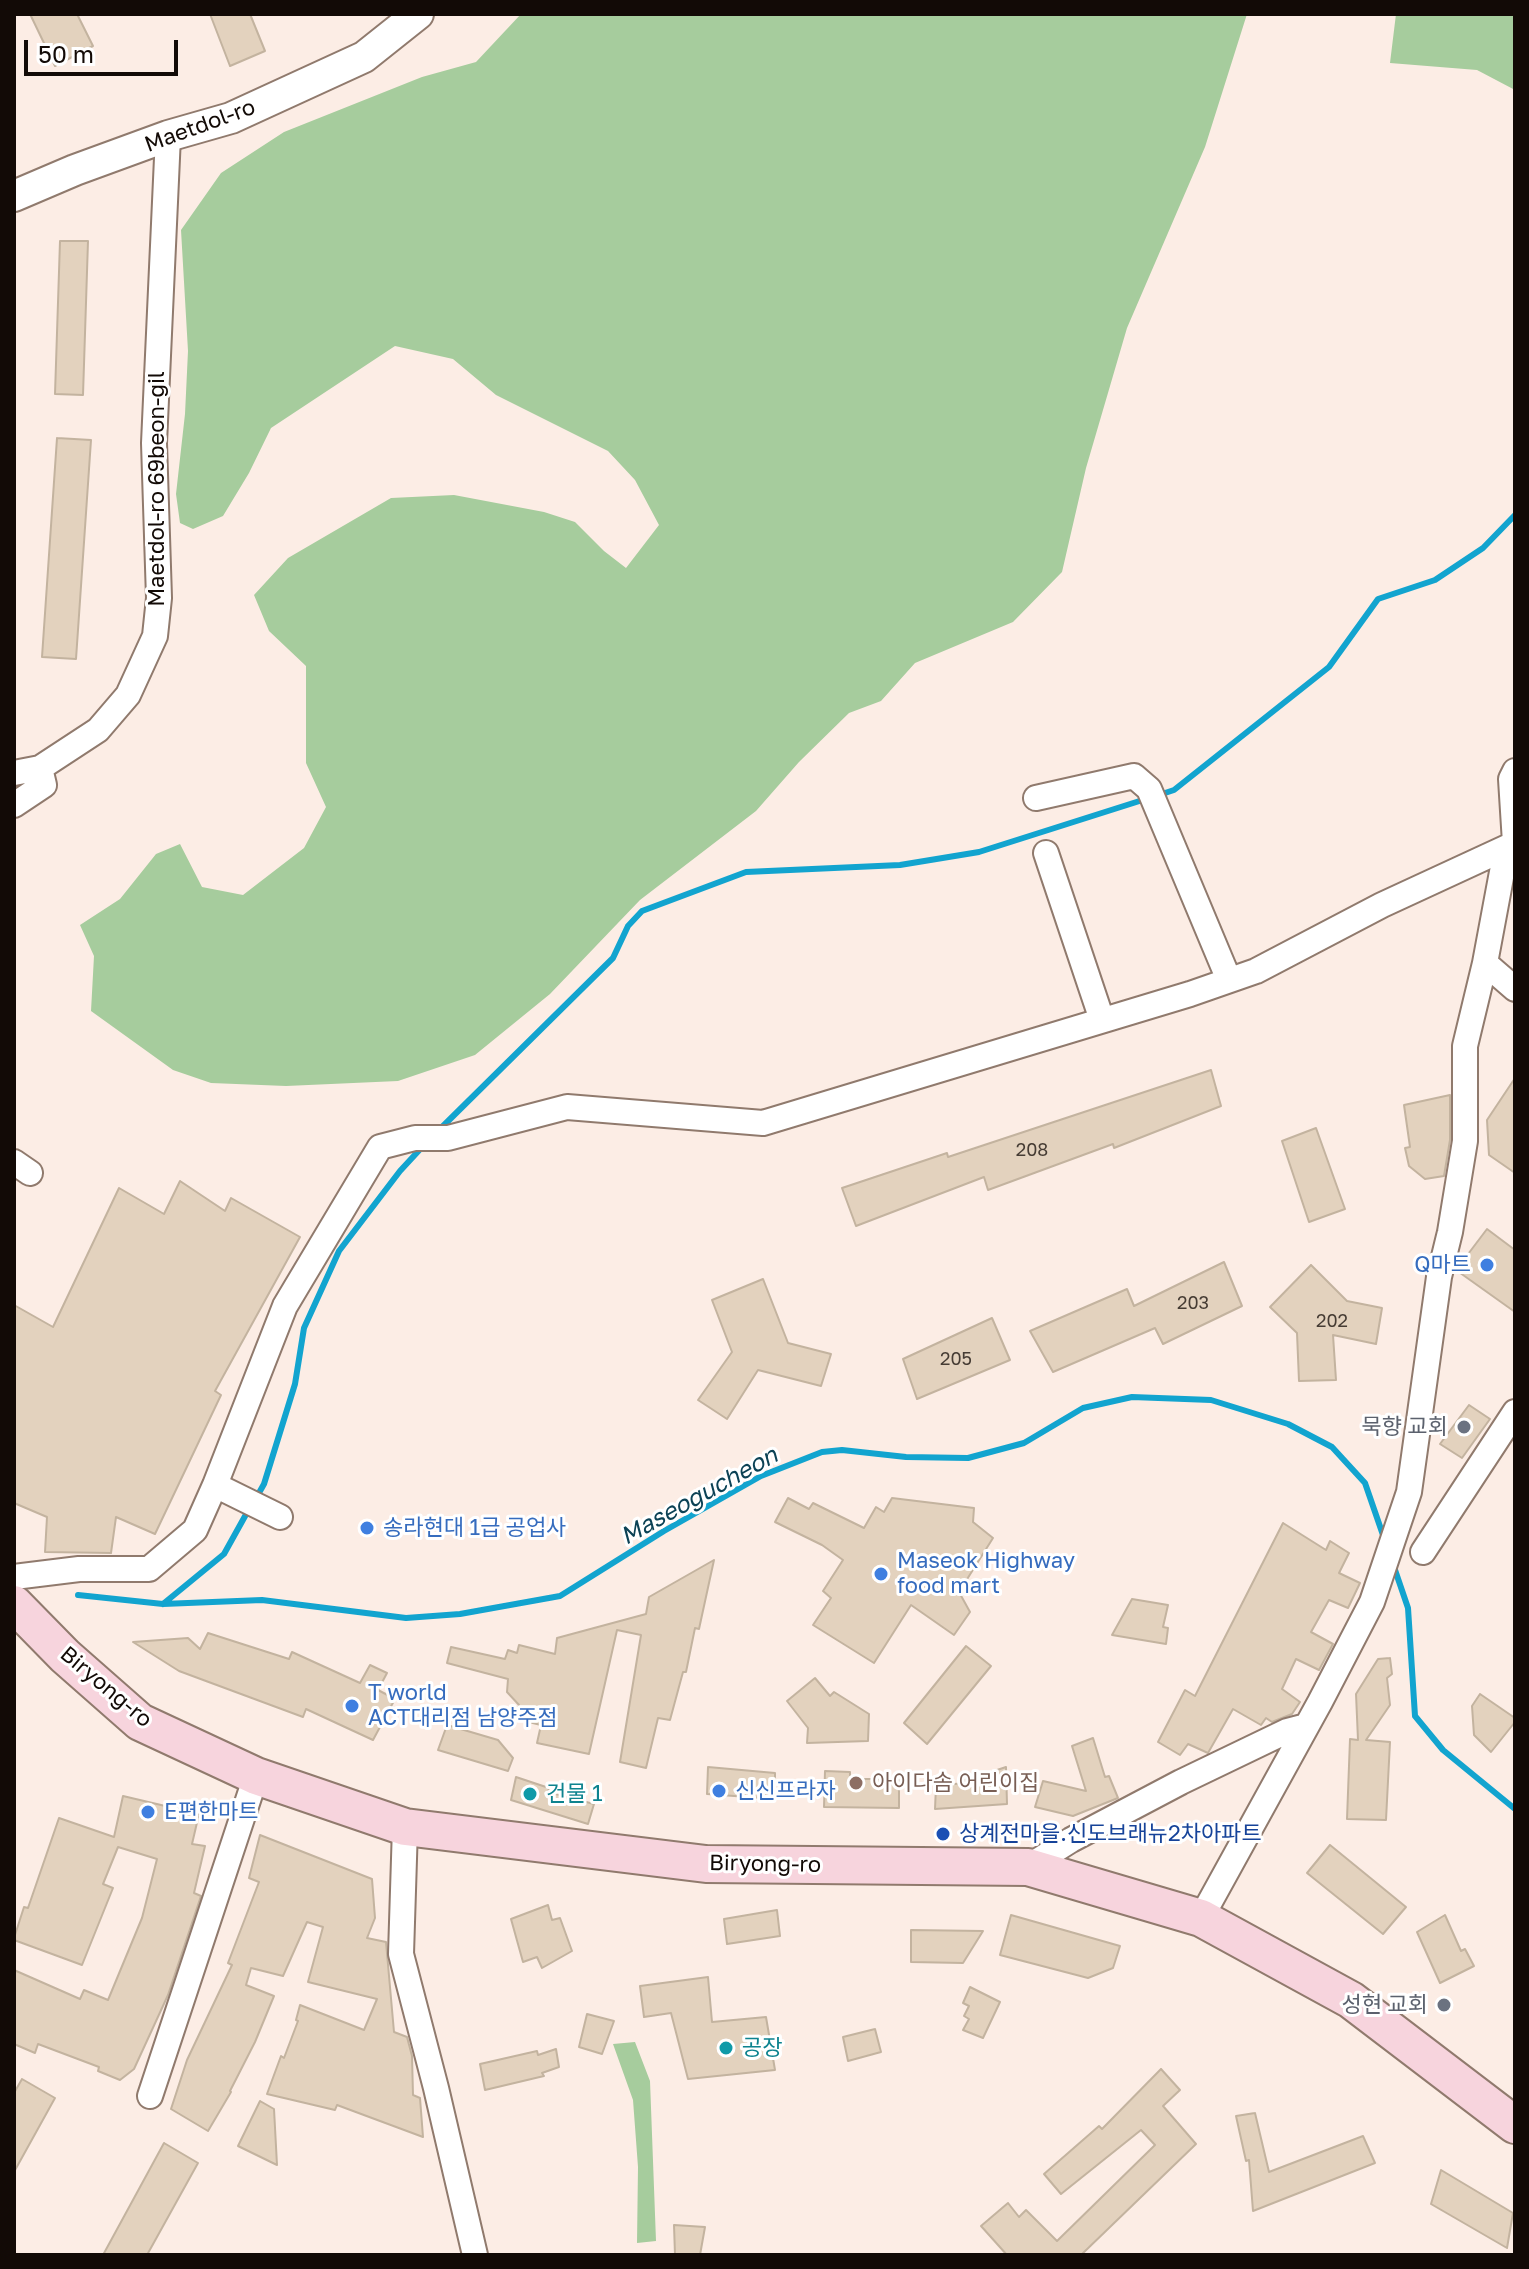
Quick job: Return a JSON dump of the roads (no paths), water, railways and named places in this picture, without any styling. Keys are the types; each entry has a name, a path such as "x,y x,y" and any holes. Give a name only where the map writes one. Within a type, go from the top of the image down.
{"main road":[{"name":"Biryong-ro","path":"14,1604 65,1656 140,1722 256,1776 405,1827 706,1864 1028,1867 1201,1918 1351,2000 1515,2125"}],"street":[{"name":"Maetdol-ro","path":"14,196 168,136 231,118 364,57 418,14"},
{"name":"Maetdol-ro 69beon-gil","path":"14,773 40,768 98,730 128,695 155,636 159,598 154,443 168,136"},
{"path":"14,805 44,785 40,768"},
{"path":"1201,1918 1372,1602 1409,1492 1439,1277 1465,1141 1465,1046 1502,872 1514,844 1511,779 1515,771"},
{"path":"1036,798 1134,776 1149,789 1229,980"},
{"path":"14,1577 79,1569 149,1569 195,1530 285,1306 380,1147 415,1138 448,1138 567,1107 763,1123 1256,971 1382,905 1514,844"},
{"path":"1046,853 1102,1020"},
{"path":"1485,963 1515,989"},
{"path":"1423,1552 1515,1412"},
{"path":"215,1485 272,1513"},
{"path":"1028,1867 1071,1840 1181,1782 1287,1731 1306,1726"},
{"path":"150,2096 256,1776"},
{"path":"405,1827 401,1954 475,2255"}],"waterway":[{"path":"1159,795 1174,790 1329,667 1378,599 1435,580 1483,548 1515,515"},
{"path":"438,1131 613,958 628,926 642,911 746,872 900,865 979,852 1149,798"},
{"path":"255,1500 264,1484 295,1384 304,1328 339,1251 400,1171 424,1145"},
{"name":"Maseogucheon","path":"78,1595 163,1604 262,1600 406,1618 460,1614 560,1596 664,1531 761,1476 822,1452 842,1450 906,1457 968,1458 1024,1443 1083,1408 1132,1397 1211,1400 1288,1424 1332,1447 1365,1483 1384,1538"},
{"path":"163,1604 224,1554 249,1509"},
{"name":"Maseogucheon","path":"1393,1564 1408,1608 1415,1716 1443,1750 1515,1809"}],"place":[{"name":"Q마트","path":"1487,1265"},
{"name":"묵향 교회","path":"1464,1427"},
{"name":"송라현대 1급 공업사","path":"367,1528"},
{"name":"Maseok Highway food mart","path":"881,1574"},
{"name":"T world ACT대리점 남양주점","path":"352,1706"},
{"name":"아이다솜 어린이집","path":"856,1783"},
{"name":"신신프라자","path":"719,1791"},
{"name":"건물 1","path":"530,1794"},
{"name":"E편한마트","path":"148,1812"},
{"name":"상계전마을.신도브래뉴2차아파트","path":"943,1834"},
{"name":"성현 교회","path":"1444,2005"},
{"name":"공장","path":"726,2048"}]}
